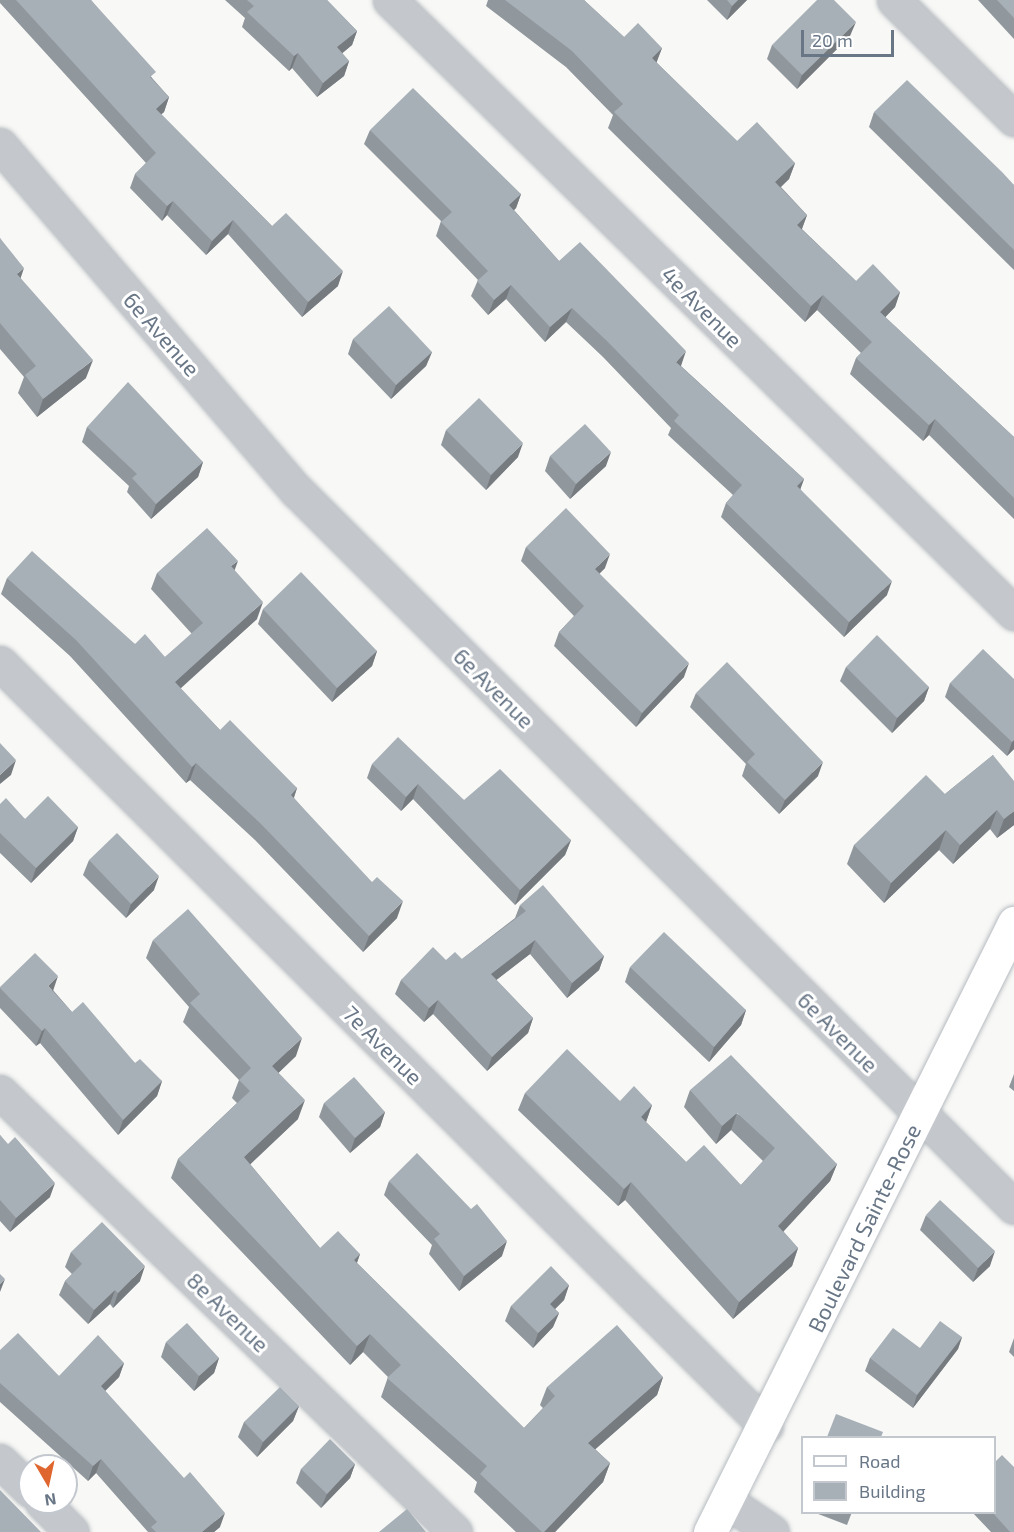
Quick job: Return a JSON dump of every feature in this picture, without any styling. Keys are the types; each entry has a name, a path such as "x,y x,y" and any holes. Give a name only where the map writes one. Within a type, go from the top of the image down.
{"street":[{"name":"4e Avenue","path":"390,0 1014,613"},
{"path":"894,0 1014,119"},
{"name":"6e Avenue","path":"0,145 297,491 1014,1207"},
{"name":"7e Avenue","path":"0,663 766,1426"},
{"name":"Boulevard Sainte-Rose","path":"710,1532 728,1502 766,1426 1014,923"},
{"name":"8e Avenue","path":"0,1092 455,1532"},
{"path":"0,1461 18,1478"},
{"path":"728,1502 772,1532"},
{"path":"54,1514 72,1532"}],"building":[{"path":"16,0 91,0 156,72 150,77 169,97 156,109 272,226 286,213 343,271 308,302 233,220 212,241 173,201 167,206 135,174 156,153"},
{"path":"247,0 327,0 357,31 337,47 349,61 323,83 298,53 294,56 247,12 254,6"},
{"path":"505,0 584,0 624,37 638,23 662,48 652,58 737,141 757,122 795,163 775,182 807,215 797,225 856,281 873,264 900,292 880,312 1014,437 1014,498 935,419 929,425 856,358 872,342 823,295 811,306 614,112 623,104 572,51"},
{"path":"727,0 738,0 732,6"},
{"path":"817,0 834,0 856,22 802,75 772,45"},
{"path":"997,0 1014,0 1014,18"},
{"path":"907,80 1014,185 1014,250 874,112"},
{"path":"413,88 521,194 509,205 559,261 580,242 686,351 676,362 804,479 797,486 892,581 849,622 726,503 742,485 674,421 679,415 572,308 550,327 511,285 494,300 477,281 488,271 441,222 452,212 370,130"},
{"path":"0,238 24,268 17,274 93,360 43,399 25,375 36,366 0,323"},
{"path":"389,306 432,352 396,385 353,339"},
{"path":"128,382 203,462 156,504 132,478 137,474 87,427"},
{"path":"479,398 523,443 491,475 446,430"},
{"path":"585,424 611,452 576,484 550,456"},
{"path":"566,508 610,554 595,569 689,663 642,713 559,632 584,606 526,547"},
{"path":"207,528 238,561 231,566 263,602 175,682 220,730 230,720 297,788 291,795 372,882 377,877 403,901 369,936 261,824 196,763 192,767 76,640 7,578 32,551 135,644 145,634 165,657 203,623 157,573"},
{"path":"301,572 377,651 337,688 263,609"},
{"path":"877,635 929,687 897,718 846,667"},
{"path":"983,649 1014,679 1014,740 1012,742 950,683"},
{"path":"727,662 823,762 785,800 747,762 755,754 696,693"},
{"path":"398,737 464,800 500,769 571,840 520,890 418,784 406,797 372,764"},
{"path":"0,743 16,760 0,775"},
{"path":"993,755 1014,781 1014,811 1004,819 997,810 960,845 946,830 891,883 854,845 926,775 945,794"},
{"path":"48,796 78,827 36,868 0,833 0,804 6,798 25,819"},
{"path":"117,833 159,876 131,904 89,860"},
{"path":"543,885 604,956 572,983 535,940 491,974 533,1018 492,1057 438,1000 429,1008 401,980 433,947 446,960 455,952 462,959 526,911 520,905"},
{"path":"188,909 302,1038 272,1066 305,1100 244,1157 320,1248 338,1231 360,1254 354,1260 524,1428 555,1396 547,1387 617,1325 663,1377 588,1443 610,1463 544,1532 480,1474 487,1466 387,1378 401,1365 370,1334 357,1346 178,1159 250,1091 239,1080 251,1068 190,1003 200,994 153,940"},
{"path":"664,932 746,1010 714,1047 630,967"},
{"path":"35,953 58,976 48,986 72,1012 83,1002 135,1063 140,1059 162,1081 123,1120 45,1028 42,1031 0,988"},
{"path":"567,1049 620,1101 634,1086 652,1105 641,1117 686,1162 704,1145 741,1185 775,1148 737,1113 722,1126 690,1090 731,1055 837,1164 778,1226 798,1248 739,1302 631,1182 624,1189 525,1093"},
{"path":"354,1077 385,1112 355,1138 324,1103"},
{"path":"0,1135 8,1144 15,1137 55,1183 16,1218 0,1200"},
{"path":"417,1153 471,1209 477,1204 507,1241 464,1276 434,1239 440,1234 389,1181"},
{"path":"940,1200 995,1251 978,1268 926,1215"},
{"path":"102,1222 145,1266 118,1293 115,1290 94,1310 65,1281 82,1264 71,1252"},
{"path":"551,1266 569,1285 550,1304 559,1313 538,1333 511,1306"},
{"path":"0,1274 5,1279 0,1284"},
{"path":"940,1321 962,1337 917,1395 870,1358 893,1328 920,1348"},
{"path":"187,1323 219,1358 199,1376 166,1342"},
{"path":"18,1333 59,1376 98,1335 124,1363 101,1386 184,1478 190,1472 225,1513 202,1532 156,1532 151,1527 157,1522 101,1459 93,1466 0,1383 0,1350"},
{"path":"280,1387 299,1406 263,1442 244,1422"},
{"path":"836,1414 883,1432 881,1436 827,1436"},
{"path":"330,1439 355,1464 327,1494 301,1469"},
{"path":"1002,1455 1014,1467 1014,1532 1010,1532 994,1514 996,1514 996,1461"},
{"path":"0,1490 18,1508 18,1514 23,1514 41,1532 0,1532"},
{"path":"407,1509 426,1532 379,1532"}]}
